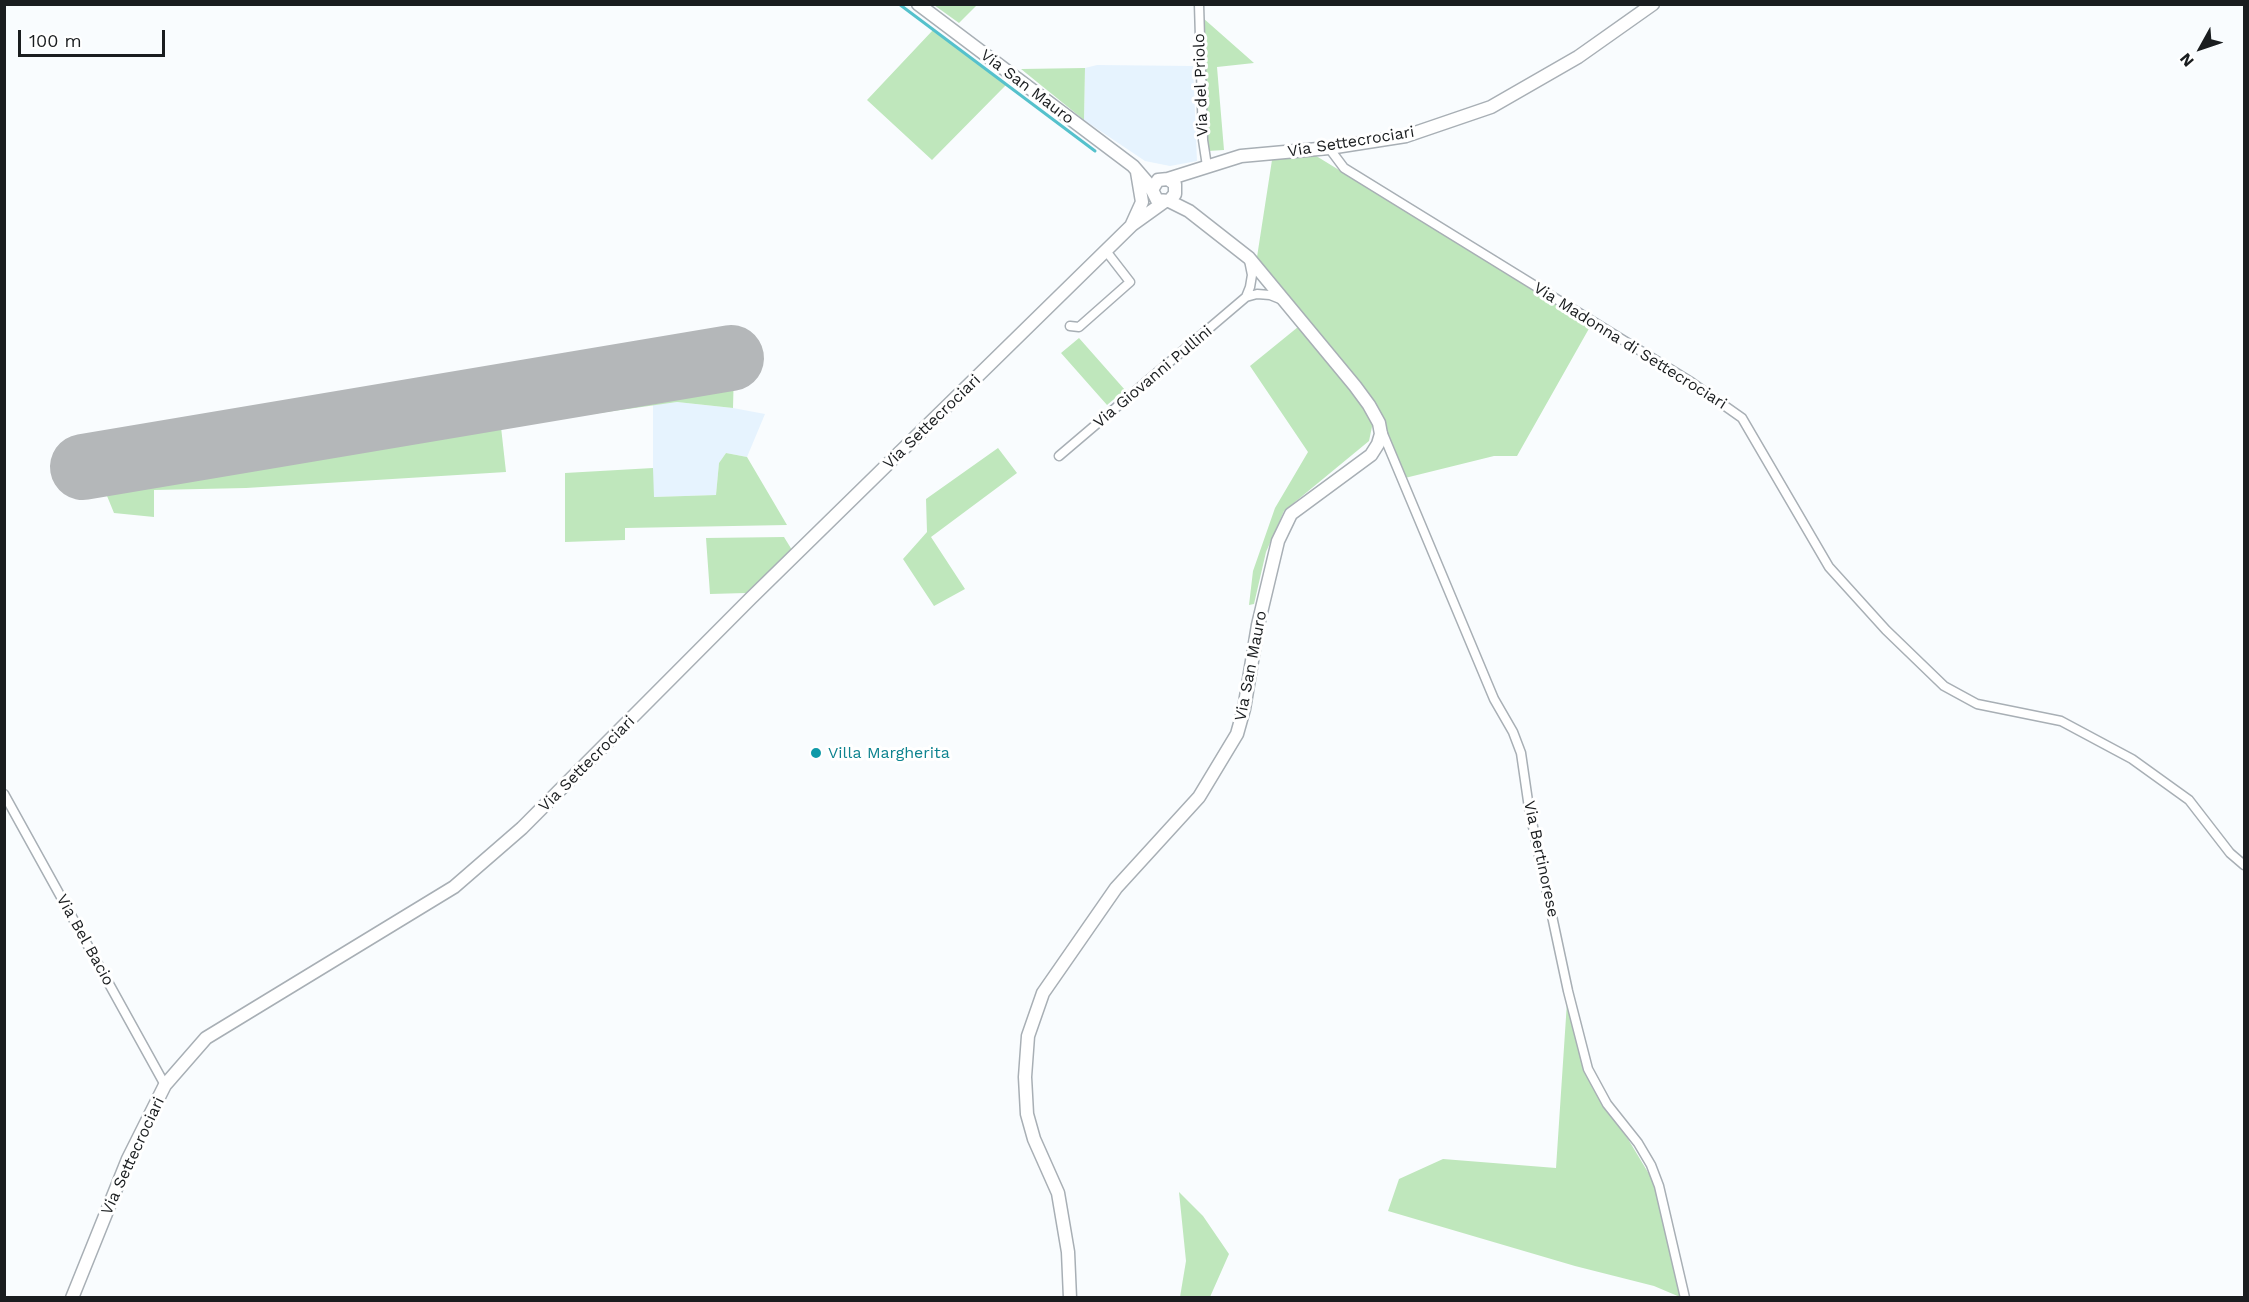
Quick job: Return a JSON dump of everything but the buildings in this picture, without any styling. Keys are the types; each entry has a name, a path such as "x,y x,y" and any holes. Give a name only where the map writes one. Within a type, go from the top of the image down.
{"main road":[{"name":"Via San Mauro","path":"918,4 1165,190 1249,258 1356,386 1379,423 1381,434 1371,455 1291,514 1278,542 1258,626 1244,709 1237,734 1200,797 1116,888 1053,977 1043,993 1035,1014 1028,1036 1025,1077 1027,1113 1035,1139 1058,1193 1068,1252 1070,1298"},
{"name":"Via Settecrociari","path":"72,1298 128,1159 165,1085 206,1038 454,887 522,828 750,599 1106,251 1165,190 1202,168 1241,156 1329,148 1406,136 1491,107 1578,57 1653,4"},
{"path":"1132,225 1142,202 1137,169"}],"street":[{"name":"Via del Priolo","path":"1198,4 1202,168"},
{"name":"Via Madonna di Settecrociari","path":"1329,148 1344,168 1691,382 1742,418 1828,567 1886,630 1944,686 1977,704 2061,721 2132,759 2189,800 2230,853 2244,865"},
{"path":"1070,326 1079,327 1130,282 1106,251"},
{"path":"1249,258 1254,291 1286,302"},
{"name":"Via Giovanni Pullini","path":"1059,456 1267,279"},
{"name":"Via Bertinorese","path":"1379,423 1494,699 1513,732 1521,753 1529,808 1568,991 1588,1069 1607,1104 1638,1143 1651,1165 1659,1186 1685,1298"},
{"name":"Via Bel Bacio","path":"4,794 165,1085"}],"shaded area":[{"path":"1097,65 1193,66 1197,161 1170,166 1145,161 1084,120 1085,68"},
{"path":"677,402 765,414 747,457 726,453 719,463 716,495 653,497 653,405"}],"green space":[{"path":"934,5 977,5 959,23"},
{"path":"1203,18 1254,63 1217,67 1224,150 1208,151"},
{"path":"933,30 1006,85 932,160 867,100"},
{"path":"1085,68 1084,120 1021,69"},
{"path":"1313,154 1591,325 1517,456 1494,456 1405,478 1380,414 1354,375 1257,257 1272,160"},
{"path":"1298,327 1363,403 1373,422 1369,441 1284,511 1266,552 1254,604 1249,605 1253,571 1275,508 1308,452 1250,366"},
{"path":"1079,338 1125,390 1107,405 1061,353"},
{"path":"734,369 733,408 677,402 501,427 506,472 246,488 154,490 154,517 114,513 105,491 91,489 85,476 242,454"},
{"path":"998,448 1017,473 931,537 965,589 934,606 903,559 927,532 926,499"},
{"path":"726,453 747,457 787,525 625,528 625,540 565,542 565,473 653,468 654,497 716,495 719,463"},
{"path":"784,537 792,550 746,593 710,594 706,538"},
{"path":"1567,1002 1585,1072 1603,1106 1628,1139 1658,1189 1680,1297 1654,1286 1575,1266 1388,1211 1399,1179 1443,1159 1556,1168"},
{"path":"1179,1192 1203,1216 1229,1254 1210,1297 1180,1297 1186,1261"}],"waterway":[{"path":"899,4 1095,151"}],"runway":[{"path":"83,467 731,358"}],"place":[{"name":"Villa Margherita","path":"816,753"}]}
